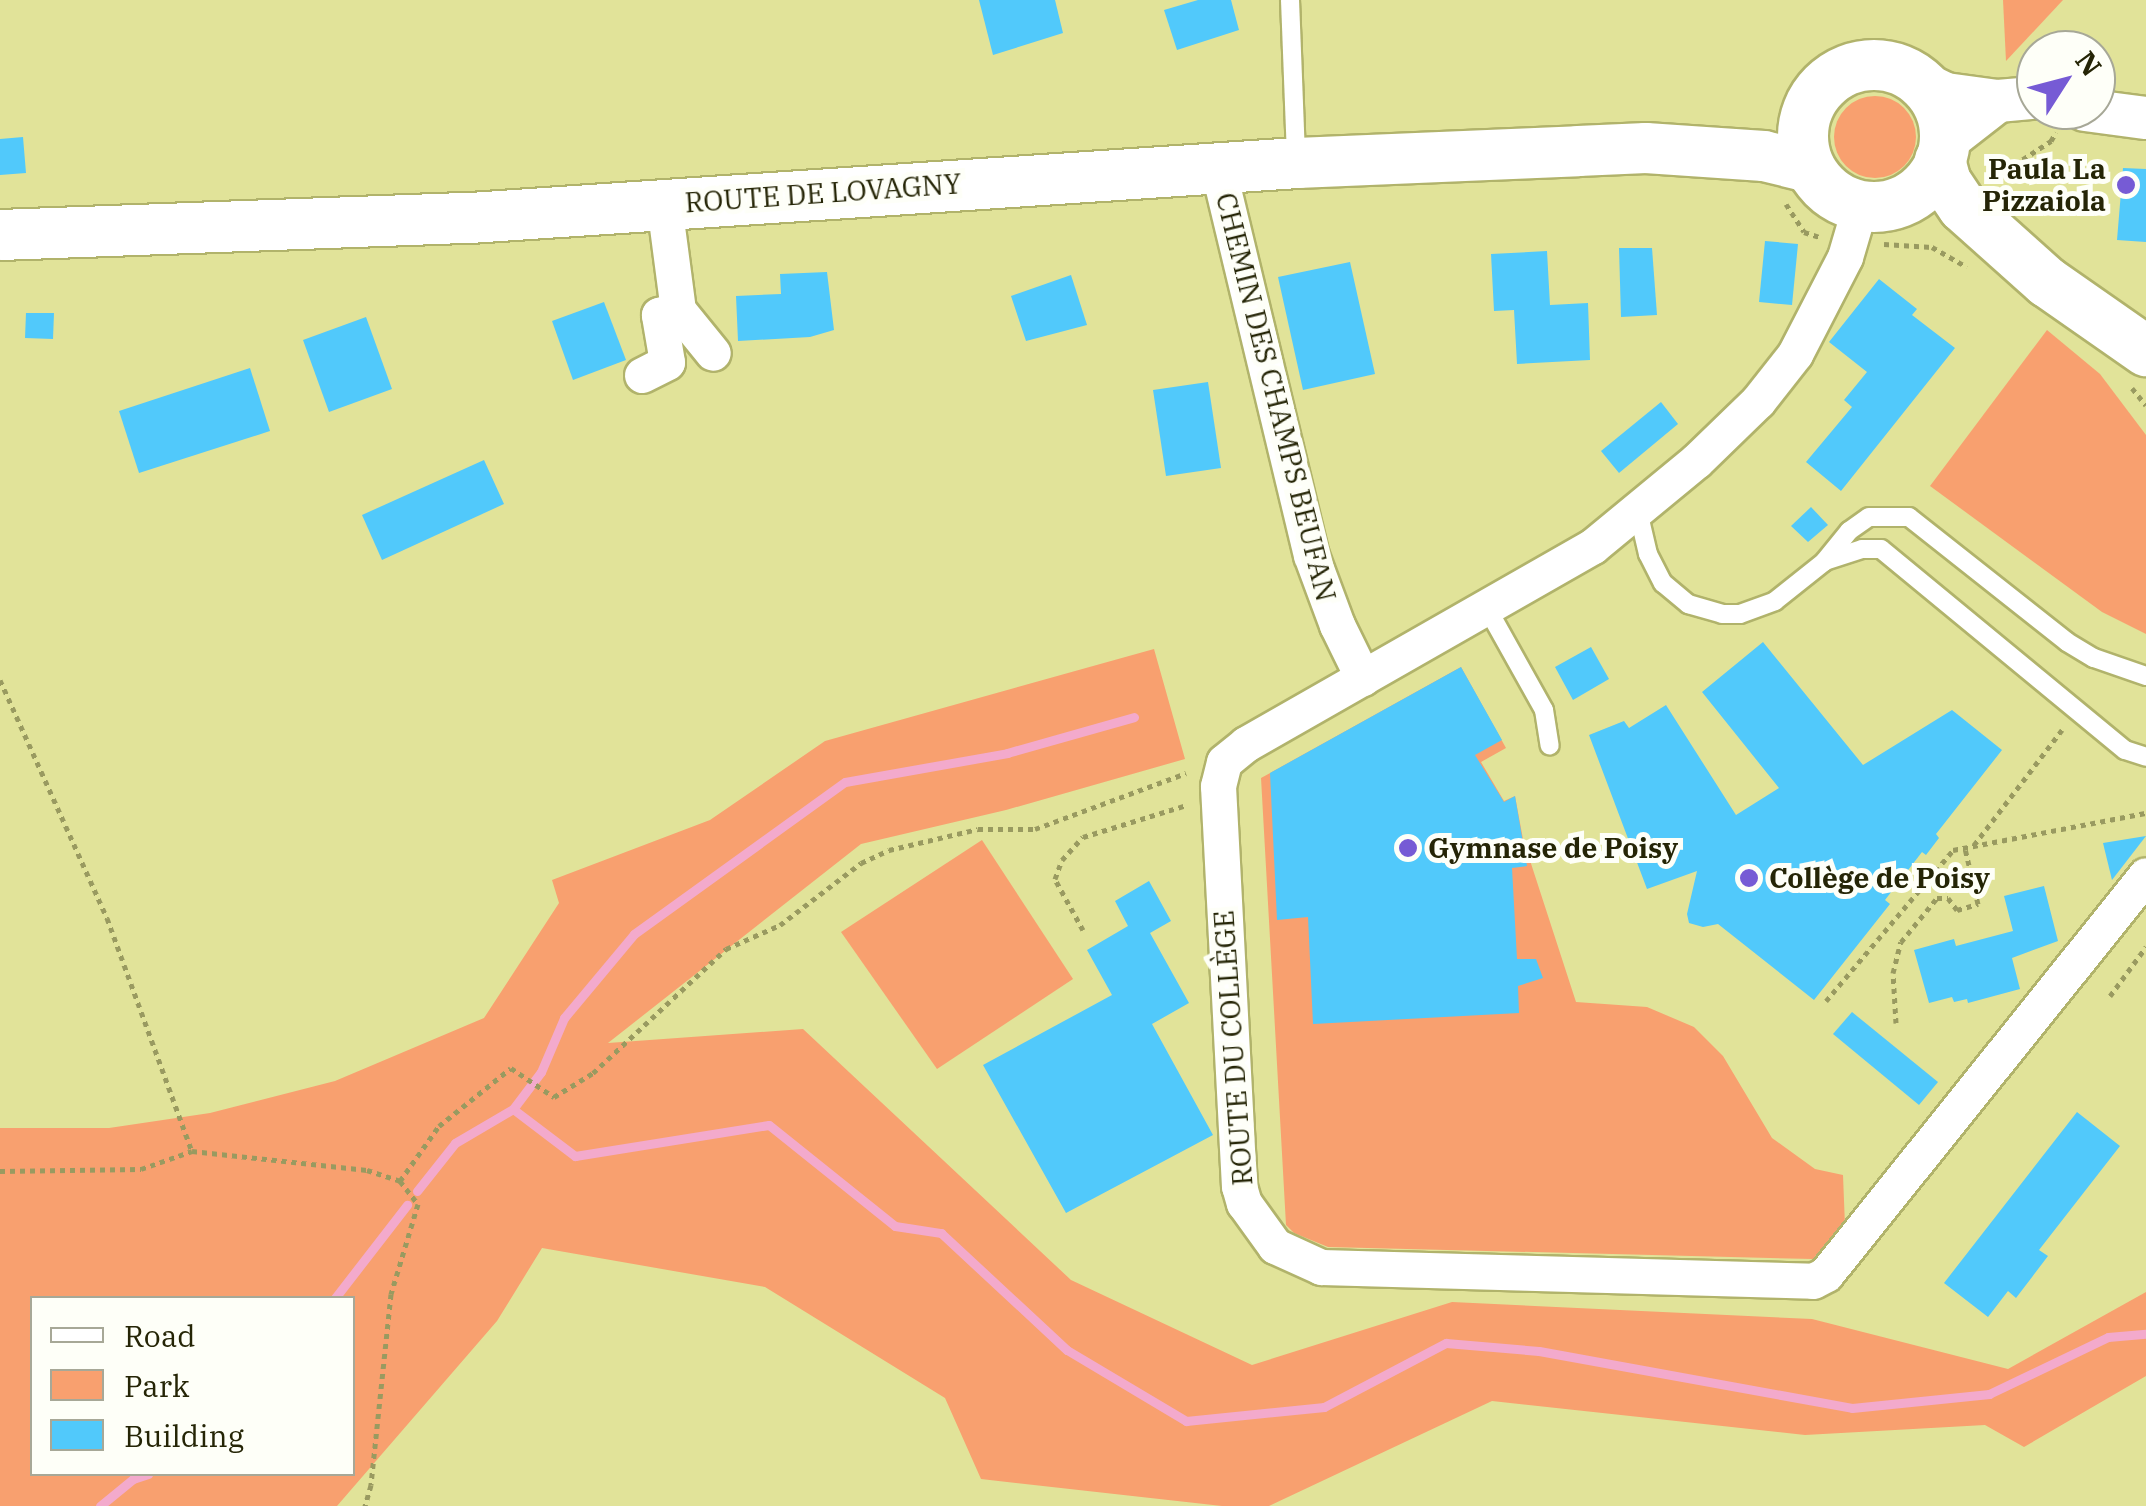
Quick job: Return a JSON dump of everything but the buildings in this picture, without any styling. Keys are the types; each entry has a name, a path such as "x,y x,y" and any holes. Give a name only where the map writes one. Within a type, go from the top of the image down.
{"main road":[{"path":"1946,227 1938,106 1915,79 1888,66 1861,66 1828,82 1810,104 1793,180 1833,194 1869,218 1946,227 2004,268 2047,282 2138,368"},
{"name":"ROUTE DE LOVAGNY","path":"1646,148 1746,131 1786,120 1810,104"},
{"name":"ROUTE DE LOVAGNY","path":"0,235 485,216 1296,163 1646,148 1764,156 1793,180"},
{"path":"1869,218 1926,184 1942,152"}],"street":[{"path":"1915,79 1946,94 2016,105"},
{"path":"2116,115 2146,118"},
{"path":"1942,152 2016,121"},
{"name":"CHEMIN DES CHAMPS BEUFAN","path":"1218,168 1234,248 1311,555 1336,625 1363,678"},
{"path":"664,204 678,310 712,352"},
{"path":"1220,782 1246,744 1593,546 1638,511 1732,428 1796,354 1869,218"},
{"path":"642,375 667,362 659,315 678,310"},
{"name":"ROUTE DU COLLÈGE","path":"1220,782 1239,1186 1262,1234 1290,1256 1322,1267 1820,1278 2146,875"}],"lane":[{"path":"1290,0 1296,163"},
{"path":"1638,511 1648,554 1663,583 1703,611 1740,614 1758,609 1824,562 1849,532 1869,516 1909,517 2067,642 2094,658 2146,676"},
{"path":"1824,562 1862,549 1882,549 2124,750 2146,757"},
{"path":"1487,608 1544,710 1550,746"}],"path":[{"path":"1946,227 1988,181 2051,141 2049,130"},
{"path":"1793,180 1804,232 1869,218 1946,227"},
{"path":"1946,227 1975,272"},
{"path":"2138,368 2146,405"},
{"path":"0,680 107,918 192,1150"},
{"path":"1974,845 2077,710"},
{"path":"400,1182 439,1126 511,1068 554,1097 593,1073 726,950 780,925 877,855 978,829 1035,829 1199,767 1220,782"},
{"path":"1083,930 1054,878 1062,860 1082,837 1220,782"},
{"path":"1826,1001 1953,850 2146,813"},
{"path":"1896,1023 1893,973 1901,942 1937,898 1948,898 1958,910 1978,904 1965,847"},
{"path":"2110,996 2146,947"},
{"path":"0,1172 142,1169 192,1150 324,1163 367,1170 400,1182 418,1204 391,1294 366,1506"}],"green space":[{"path":"2003,0 2063,0 2035,30 2016,30 2016,50 2006,61"},
{"path":"1867,96 1883,96 1909,114 1916,137 1913,153 1904,166 1883,178 1867,178 1841,160 1834,145 1834,129 1852,103"},
{"path":"2047,330 2100,374 2146,435 2146,634 2102,612 1930,486"},
{"path":"1154,649 1185,759 1006,810 861,844 608,1043 803,1029 1071,1280 1252,1365 1452,1302 1812,1319 2008,1369 2146,1292 2146,1376 2024,1447 1985,1425 1805,1435 1492,1401 1269,1506 1222,1506 981,1479 945,1398 765,1287 542,1248 497,1321 337,1506 0,1506 0,1128 109,1128 210,1113 335,1081 484,1018 559,903 552,880 710,820 825,741"},
{"path":"1461,667 1506,748 1481,762 1504,801 1515,796 1523,839 1576,1002 1647,1007 1694,1027 1723,1056 1772,1138 1815,1169 1843,1175 1845,1226 1840,1226 1813,1259 1328,1247 1294,1233 1286,1225 1261,778"},
{"path":"982,840 1073,979 937,1069 841,932"}],"waterway":[{"path":"417,1191 455,1143 513,1109 541,1072 564,1018 634,934 845,782 1007,753 1134,717"},
{"path":"513,1109 575,1156 769,1125 895,1226 941,1233 1067,1350 1186,1421 1324,1407 1446,1343 1539,1351 1852,1408 1989,1394 2108,1337 2146,1334"},
{"path":"337,1296 407,1205"},
{"path":"100,1506 142,1476"}],"place":[{"name":"Paula La Pizzaiola","path":"2126,185"},
{"name":"Gymnase de Poisy","path":"1408,848"},
{"name":"Collège de Poisy","path":"1749,878"}]}
